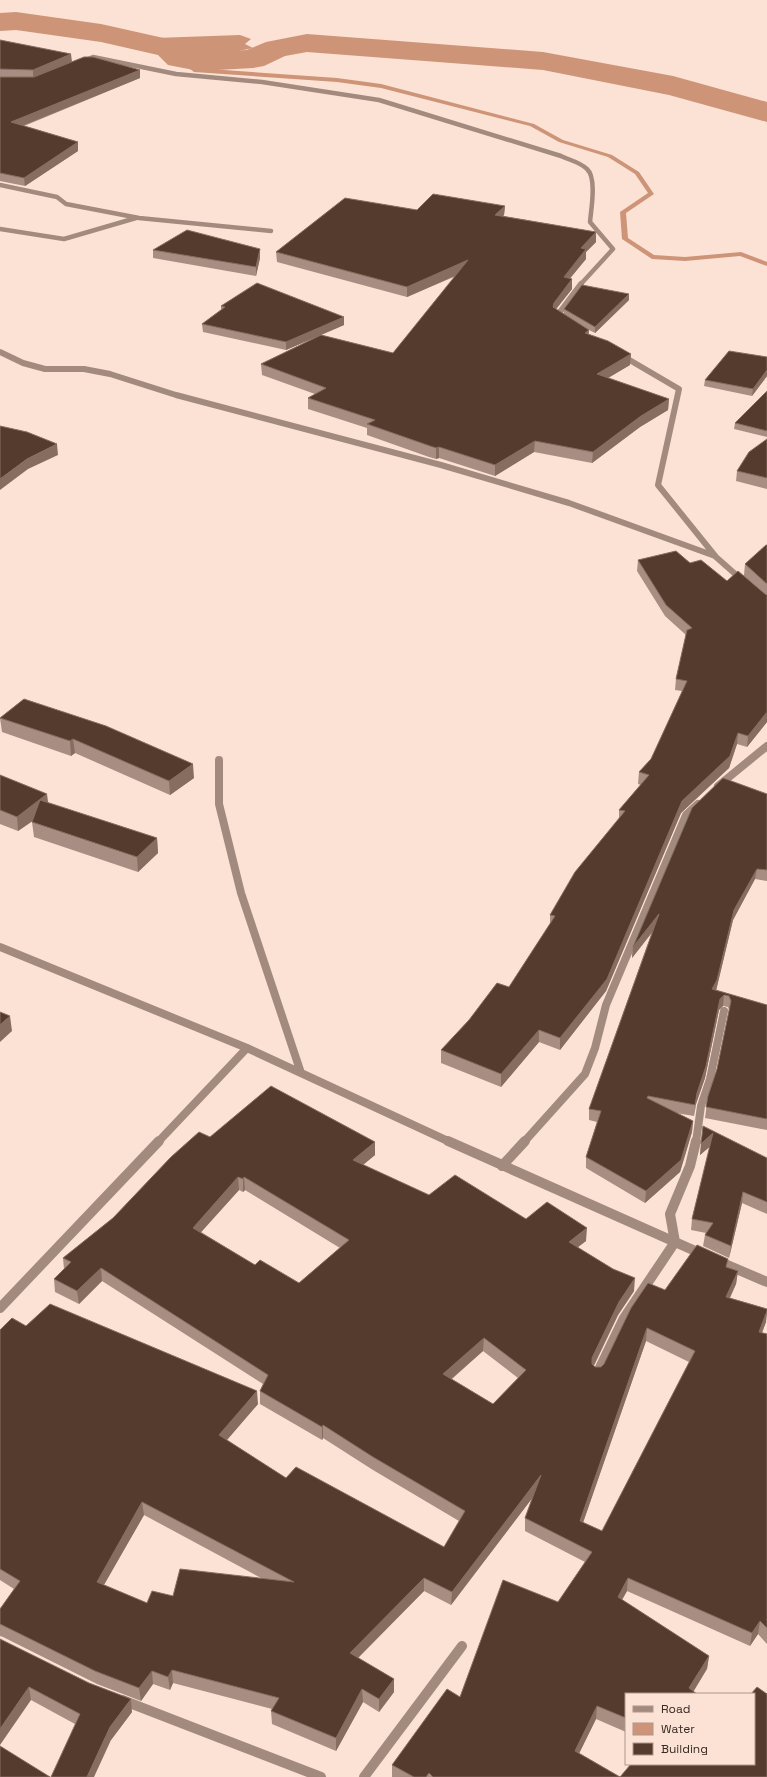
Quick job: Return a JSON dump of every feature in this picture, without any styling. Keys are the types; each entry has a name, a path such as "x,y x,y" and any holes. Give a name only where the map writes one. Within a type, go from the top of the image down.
{"street":[{"path":"80,63 93,57 176,74 262,82 380,100 554,154 578,164 589,171 592,181 590,222 613,249 583,281 557,316 564,320"},
{"path":"0,185 57,197 66,204 139,218 271,231"},
{"path":"0,229 64,239 139,218"},
{"path":"0,352 23,363 45,369 84,368 110,374 176,395 441,465 569,504 716,556"},
{"path":"618,353 679,390 658,484 716,556 750,587"},
{"path":"502,1166 585,1074 595,1048 606,1005 686,815 732,772 767,746"},
{"path":"219,760 219,804 241,893 301,1073"},
{"path":"0,947 247,1048 502,1166 767,1282"},
{"path":"597,1374 624,1318 675,1242 670,1214 690,1166 724,1011"},
{"path":"0,1308 247,1048"},
{"path":"364,1777 462,1646"},
{"path":"108,1695 321,1777"}],"water":[{"path":"75,29 109,31 155,38 240,35 251,39 245,44 253,48 234,52 208,54 207,57 241,58 247,60 245,67 225,68 218,65 172,63 155,48 87,34"}],"building":[{"path":"0,40 71,54 33,70 0,69"},
{"path":"84,57 93,57 140,70 11,122 78,142 24,178 0,173 0,77 34,77"},
{"path":"433,194 505,206 495,215 596,232 581,248 586,249 564,277 572,279 554,303 553,307 589,330 585,333 608,341 631,354 597,374 669,399 641,416 593,452 535,441 495,465 439,447 436,448 367,424 375,420 308,398 326,388 261,364 321,335 393,353 468,260 407,287 276,252 345,198 417,210"},
{"path":"187,230 260,249 256,267 153,250"},
{"path":"257,283 344,317 286,342 202,324 225,307 221,306"},
{"path":"582,285 629,294 595,327 564,309"},
{"path":"729,351 767,357 767,370 753,389 705,380"},
{"path":"767,391 767,431 735,423"},
{"path":"0,426 27,432 57,444 27,459 0,479"},
{"path":"767,439 767,478 737,471 749,452"},
{"path":"767,545 767,584 745,564"},
{"path":"676,551 690,563 701,560 727,581 738,571 767,595 767,712 748,736 738,733 730,756 682,801 607,979 560,1038 539,1030 501,1074 441,1050 469,1020 497,983 509,987 555,916 550,915 575,872 625,811 619,810 649,775 639,772 651,759 687,681 676,679 687,630 692,628 666,605 638,560"},
{"path":"24,699 106,726 193,764 169,781 73,739 70,741 0,718"},
{"path":"0,775 47,794 17,817 0,810"},
{"path":"723,778 767,794 767,870 757,869 734,910 717,980 712,989 767,1005 767,1119 706,1107 717,1069 731,1001 729,996 724,995 720,999 706,1066 697,1093 695,1105 648,1096 647,1098 693,1121 681,1160 646,1191 586,1157 601,1111 589,1109 659,914 633,947 692,808"},
{"path":"40,800 157,838 137,857 32,822"},
{"path":"0,1012 10,1016 0,1025"},
{"path":"271,1086 375,1142 353,1160 429,1195 455,1175 526,1219 547,1202 587,1228 569,1242 613,1269 635,1278 619,1302 592,1358 592,1364 595,1367 601,1367 604,1364 631,1308 648,1283 665,1290 697,1245 728,1259 726,1267 738,1271 726,1297 767,1309 759,1332 767,1334 767,1628 760,1621 752,1633 628,1578 618,1597 709,1656 689,1688 696,1693 625,1693 625,1718 597,1706 575,1751 620,1777 433,1777 429,1773 426,1777 414,1777 392,1765 447,1689 460,1697 503,1580 558,1602 592,1552 525,1518 541,1475 452,1592 424,1578 350,1653 394,1679 379,1699 362,1689 336,1738 271,1711 279,1698 172,1670 168,1677 152,1671 139,1688 95,1671 0,1624 0,1609 20,1581 0,1569 0,1330 12,1318 26,1326 50,1304 257,1391 219,1435 286,1478 296,1467 444,1547 465,1511 373,1457 323,1425 322,1427 260,1391 268,1375 101,1268 77,1291 54,1279 71,1262 63,1258 113,1218 171,1157 199,1132 210,1137","holes":["238,1177 243,1179 244,1177 349,1240 299,1283 260,1260 255,1265 193,1228","647,1328 695,1351 602,1531 580,1521","484,1338 526,1370 493,1404 443,1374","142,1502 294,1582 180,1569 173,1596 152,1591 147,1603 97,1582"]},
{"path":"703,1126 767,1158 767,1202 743,1192 731,1246 705,1235 713,1223 692,1219 713,1133 701,1144"},
{"path":"0,1639 89,1683 131,1699 110,1727 87,1777 51,1777 80,1714 29,1687 0,1729"},
{"path":"757,1687 767,1694 767,1777 620,1777 630,1765 755,1765 755,1693 752,1693"},
{"path":"0,1746 50,1777 0,1777"}],"waterway":[{"path":"0,22 16,21 101,33 168,48 179,58 199,62 253,59 277,48 307,43 543,61 673,86 767,112"},
{"path":"179,58 194,70 337,80 381,86 532,125 561,141 610,156 637,173 651,194 623,212 625,239 652,257 685,259 741,254 767,264"}]}
